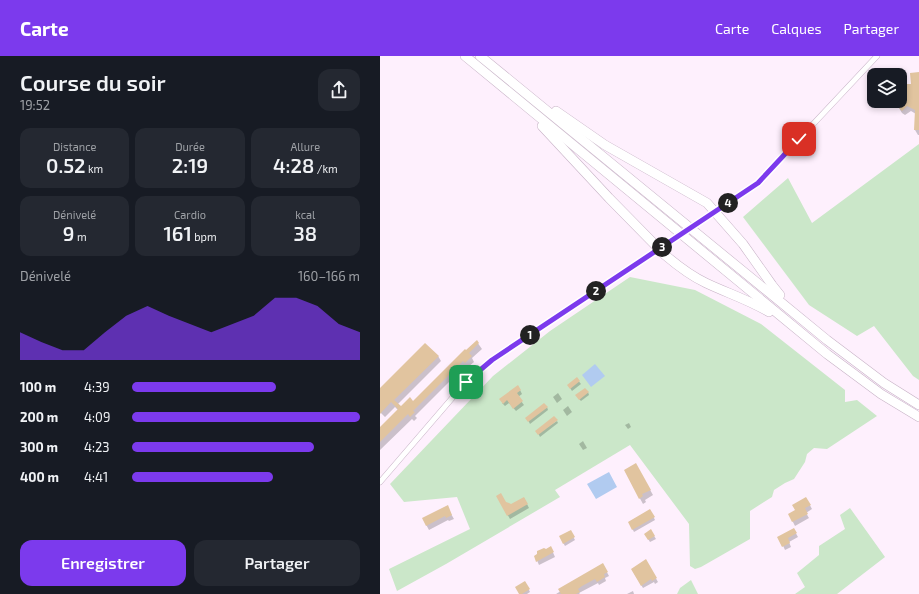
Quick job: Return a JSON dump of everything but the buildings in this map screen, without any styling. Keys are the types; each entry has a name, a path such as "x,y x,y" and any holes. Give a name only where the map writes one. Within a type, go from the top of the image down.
{"highway":[{"path":"465,56 827,354 880,394 919,417"},
{"path":"480,56 605,145 707,203 743,244 772,285 797,315"},
{"path":"480,56 827,340 884,383 919,405"},
{"path":"497,82 551,135 609,198 674,263 706,283 762,308 796,329"}],"street":[{"path":"380,482 466,382 492,360 758,183 877,56"}],"green space":[{"path":"919,144 919,380 913,376 874,326 857,336 809,305 743,217 788,178 812,223"},
{"path":"630,277 695,290 761,324 845,390 845,402 857,400 877,416 827,449 814,448 807,454 805,462 794,479 774,490 772,497 750,511 750,539 701,567 695,569 690,566 689,524 630,445 555,490 560,497 397,591 389,569 470,529 457,497 404,502 390,484 493,376 550,331"},
{"path":"850,508 885,557 837,594 795,594 805,587 797,573 819,555 819,546 845,529 840,515"},
{"path":"691,580 698,594 677,594 680,588"}],"water":[{"path":"595,364 605,376 591,387 582,375"},
{"path":"609,472 617,487 596,499 587,484"}],"route":[{"path":"466,382 492,360 758,183 799,139"}]}
